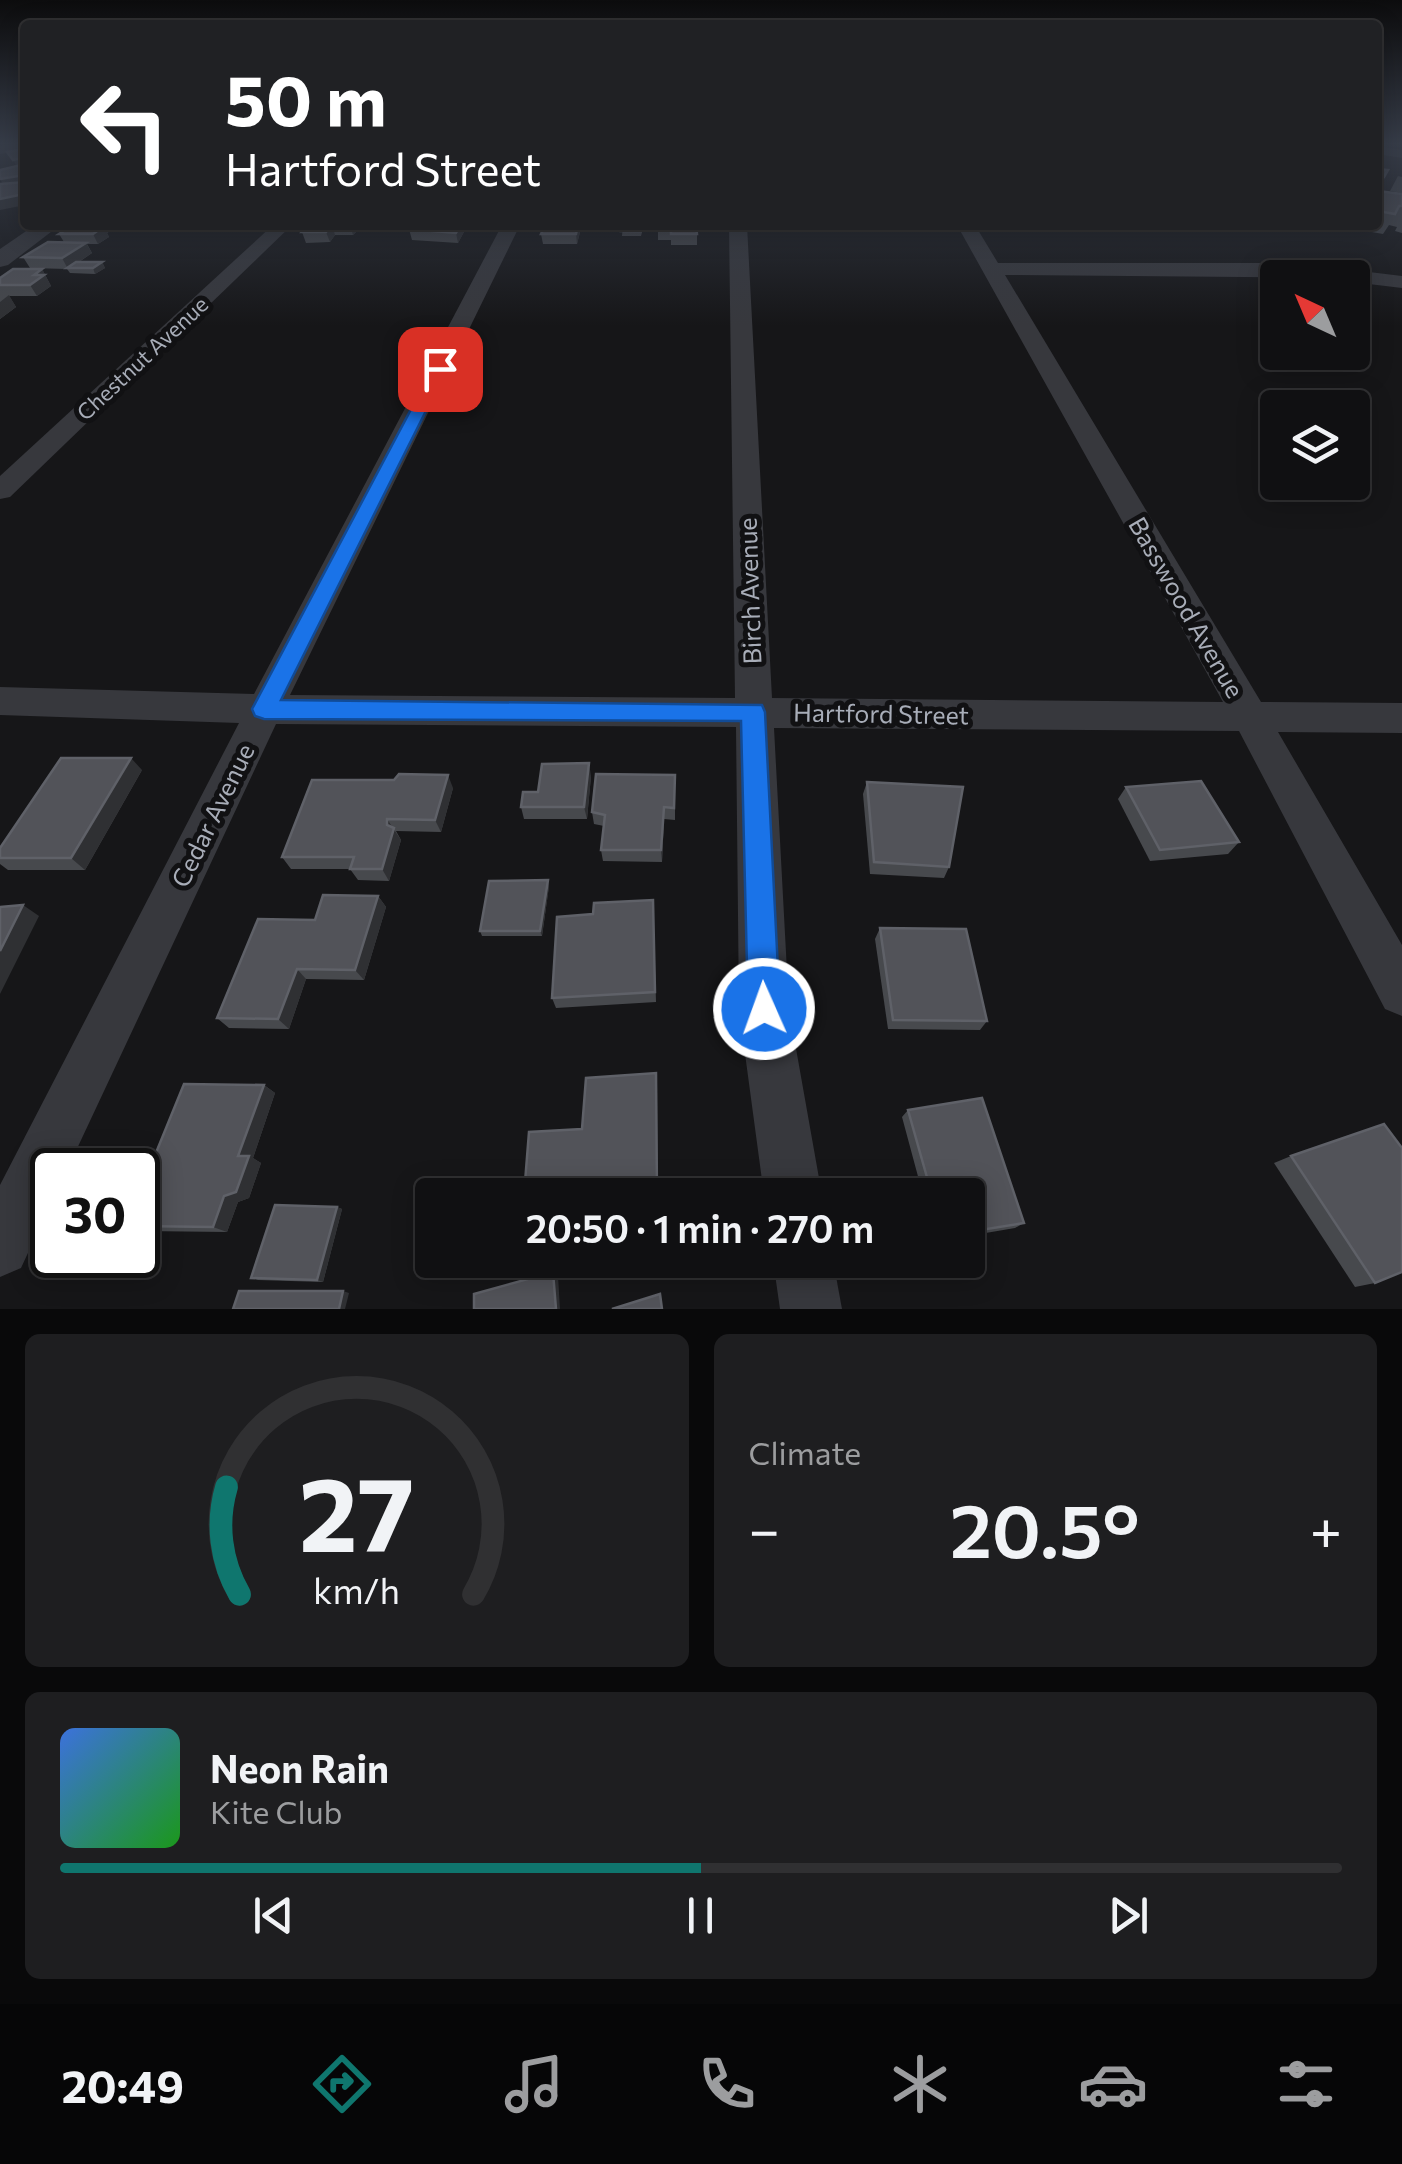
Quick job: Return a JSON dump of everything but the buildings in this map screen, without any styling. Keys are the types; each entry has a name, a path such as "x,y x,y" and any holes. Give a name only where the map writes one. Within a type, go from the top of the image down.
{"street":[{"path":"0,260 42,230"},
{"name":"Chestnut Avenue","path":"0,491 278,230"},
{"name":"Cedar Avenue","path":"0,1248 264,709 508,230"},
{"name":"Birch Avenue","path":"738,230 764,1009 790,1178"},
{"name":"Basswood Avenue","path":"969,230 1251,718 1402,992"},
{"path":"990,269 1294,270 1402,282"},
{"name":"Hartford Street","path":"0,701 264,709 1402,718"},
{"path":"806,1278 811,1309"}],"route":[{"path":"440,369 264,709 753,712 764,1009"}]}
